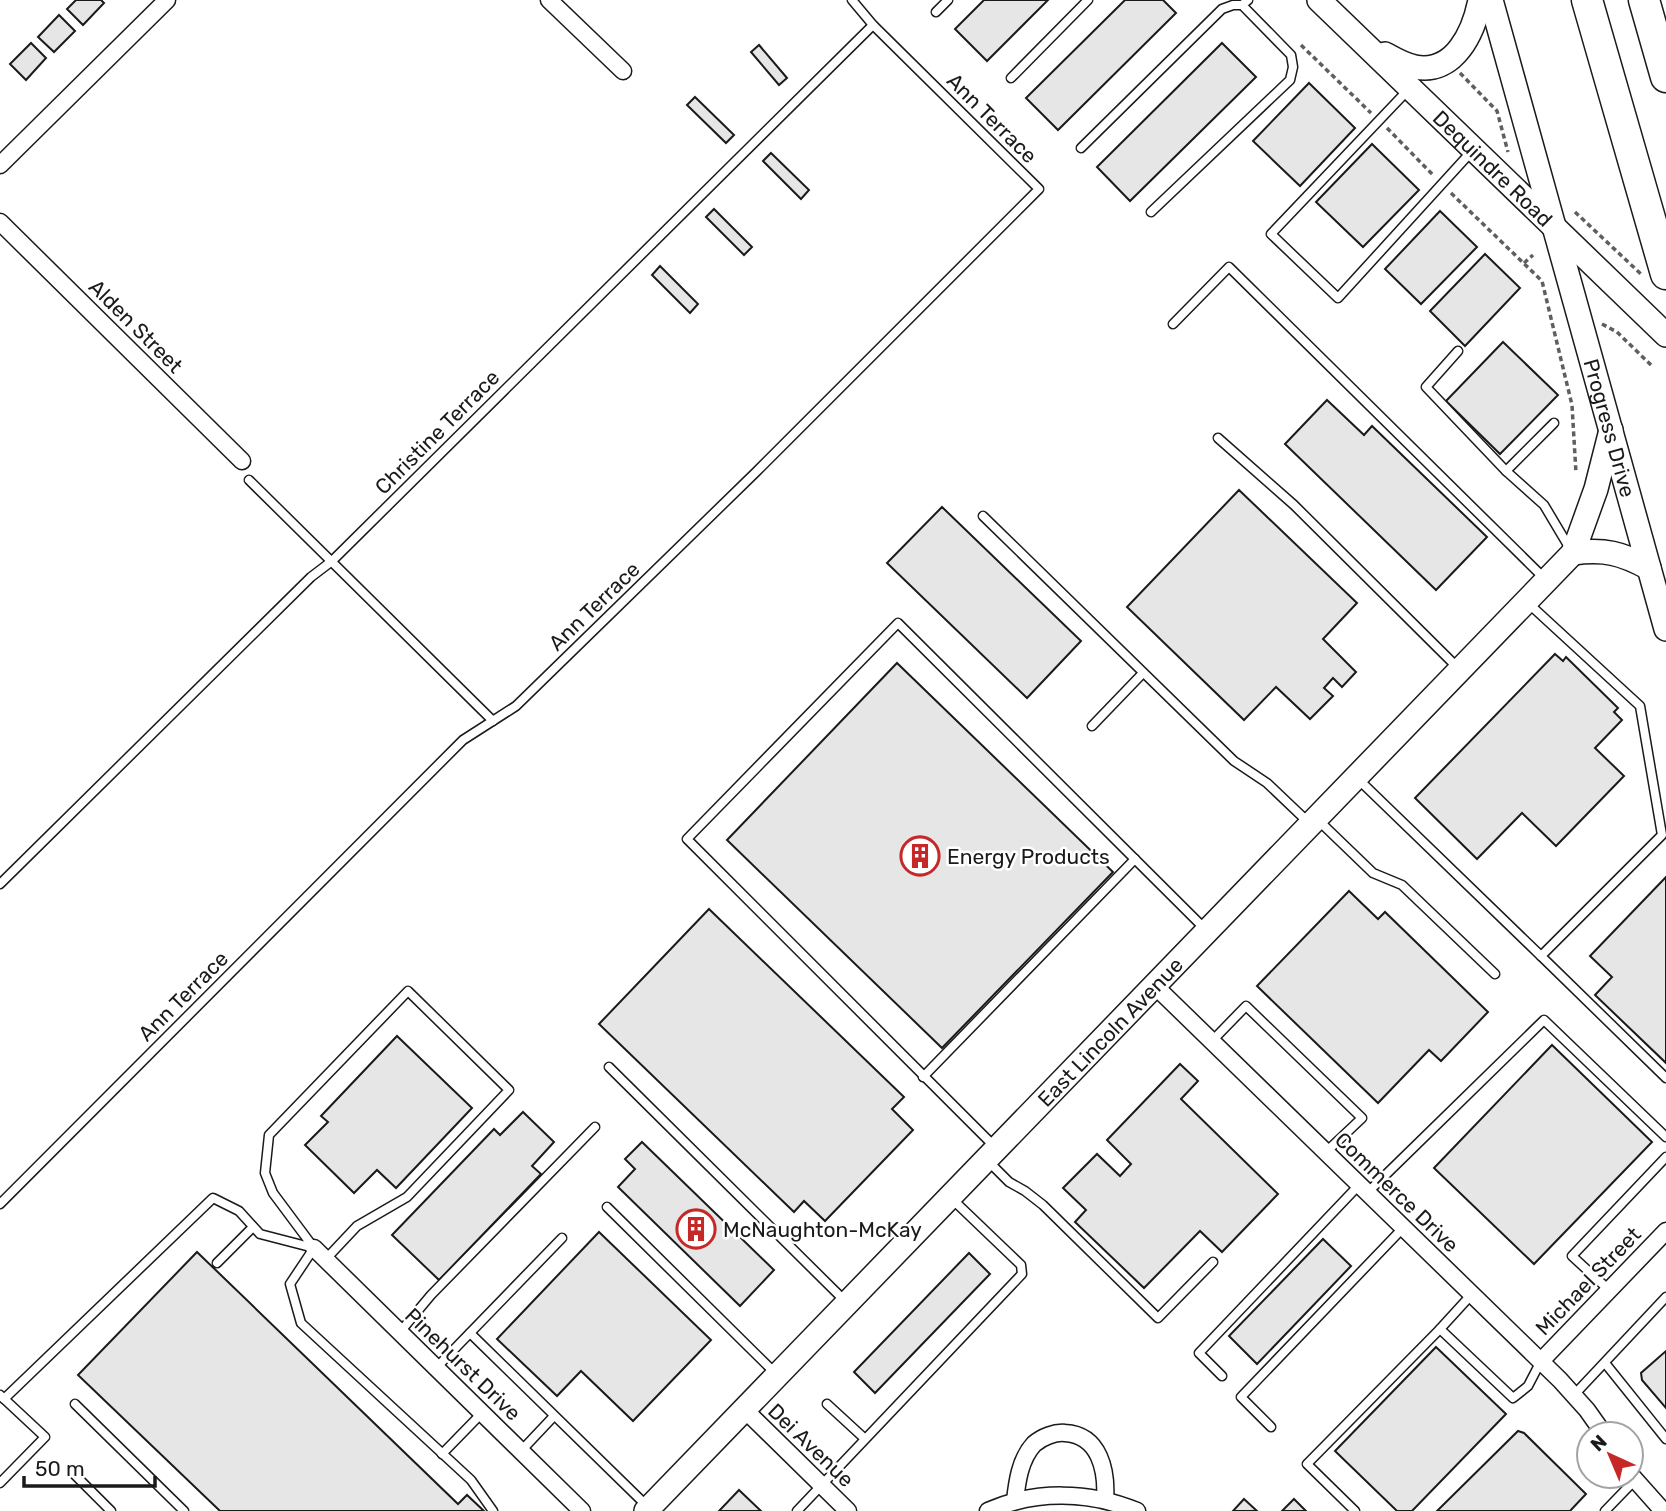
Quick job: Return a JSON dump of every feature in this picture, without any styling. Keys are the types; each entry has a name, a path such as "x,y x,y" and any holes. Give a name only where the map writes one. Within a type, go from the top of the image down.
{"highway":[{"path":"1587,0 1666,274"},
{"path":"1644,0 1666,77"}],"street":[{"path":"0,165 167,0"},
{"path":"550,0 623,71"},
{"name":"Dequindre Road","path":"1319,0 1666,335"},
{"path":"1366,45 1412,67 1434,67 1451,58 1465,43 1475,21 1480,0"},
{"name":"Progress Drive","path":"1491,0 1666,629"},
{"name":"Alden Street","path":"0,222 242,460"},
{"name":"East Lincoln Avenue","path":"648,1510 1573,553 1594,497 1611,430"},
{"path":"1573,553 1602,550 1631,558 1649,568"},
{"name":"Commerce Drive","path":"1154,985 1541,1361 1574,1395 1593,1420"},
{"name":"Michael Street","path":"1541,1361 1666,1231"},
{"name":"Pinehurst Drive","path":"319,1254 582,1511"},
{"name":"Dei Avenue","path":"744,1409 848,1511"},
{"path":"1015,1501 1020,1469 1026,1456 1035,1443 1058,1433 1071,1433 1083,1438 1098,1453 1105,1470 1105,1500"},
{"path":"1644,1490 1663,1511"},
{"path":"988,1511 1015,1501 1064,1496 1105,1500 1137,1511"}],"lane":[{"path":"852,0 873,25"},
{"path":"936,12 948,0"},
{"path":"1010,78 1088,0"},
{"path":"1080,148 1222,9 1242,2 1291,55 1293,67 1290,80 1151,212"},
{"name":"Christine Terrace","path":"0,884 311,577 332,561 873,25"},
{"name":"Ann Terrace","path":"0,1204 463,740 516,706 1039,189 873,25"},
{"path":"1410,87 1271,234 1338,298 1473,150"},
{"path":"1173,324 1229,267 1546,580"},
{"path":"1458,351 1426,387 1506,471 1544,505 1573,553"},
{"path":"1506,471 1554,422"},
{"path":"1219,438 1294,505 1460,670"},
{"path":"249,480 493,721"},
{"path":"983,516 1234,761 1267,783 1373,873 1402,885 1495,974"},
{"path":"1526,600 1640,706 1662,835 1541,956"},
{"path":"1206,931 898,623 687,839 923,1077 991,1154 1009,1182 1043,1205 1158,1318 1213,1262"},
{"path":"1092,726 1143,673"},
{"path":"1356,777 1666,1078"},
{"path":"923,1077 1135,859"},
{"path":"319,1254 273,1193 265,1172 269,1135 408,991 509,1090 407,1197 357,1226 319,1254 290,1284 301,1323 471,1480 493,1511"},
{"path":"1212,1041 1246,1006 1362,1118 1326,1152"},
{"path":"1222,1376 1199,1353 1363,1189 1544,1020 1666,1137"},
{"path":"609,1067 847,1303"},
{"path":"400,1332 431,1296 595,1127"},
{"path":"1609,1290 1573,1255 1666,1157"},
{"path":"797,1511 1022,1274 1021,1265 950,1196"},
{"path":"0,1483 45,1437 2,1397 213,1198 239,1211 260,1234 319,1254"},
{"path":"607,1207 777,1375"},
{"path":"217,1263 253,1227"},
{"path":"1271,1427 1241,1396 1403,1228"},
{"path":"436,1368 562,1238"},
{"path":"1355,1511 1307,1464 1472,1294"},
{"path":"1574,1395 1666,1297"},
{"path":"1440,1329 1513,1398 1528,1386 1541,1361"},
{"path":"470,1333 648,1510"},
{"path":"1605,1363 1666,1440"},
{"path":"75,1404 184,1511"},
{"path":"827,1404 864,1438"},
{"path":"442,1454 482,1413"},
{"path":"521,1451 555,1416"},
{"path":"73,1473 111,1511"},
{"path":"1605,1511 1623,1490"}],"path":[{"path":"1293,37 1542,281 1572,405 1576,473"},
{"path":"1454,67 1497,111 1508,152"},
{"path":"1575,212 1621,255"},
{"path":"1524,263 1533,254"},
{"path":"1594,320 1617,332 1651,365"}],"building":[{"path":"76,0 101,0 104,3 83,25 67,9"},
{"path":"984,0 1048,0 987,61 955,29"},
{"path":"1125,0 1163,0 1176,13 1058,130 1026,98"},
{"path":"59,15 75,31 54,52 38,37"},
{"path":"31,43 46,58 26,80 10,64"},
{"path":"1222,43 1256,77 1130,201 1097,167"},
{"path":"759,45 787,78 779,85 751,52"},
{"path":"1309,83 1355,128 1300,186 1253,141"},
{"path":"695,97 734,135 726,143 687,105"},
{"path":"1372,144 1419,190 1363,247 1316,202"},
{"path":"771,153 809,190 801,199 763,161"},
{"path":"714,209 752,247 744,255 706,217"},
{"path":"1440,211 1477,247 1421,304 1385,269"},
{"path":"1485,254 1520,288 1465,346 1430,311"},
{"path":"660,266 698,304 690,313 652,275"},
{"path":"1503,342 1558,395 1500,454 1446,401"},
{"path":"1327,400 1364,435 1372,426 1487,537 1436,590 1285,444"},
{"path":"1239,490 1357,603 1323,639 1356,672 1342,687 1333,678 1324,688 1333,696 1310,719 1276,687 1244,720 1127,607"},
{"path":"942,507 1081,641 1027,698 887,563"},
{"path":"1555,654 1563,661 1566,657 1618,708 1614,712 1622,720 1595,748 1624,776 1556,846 1522,813 1477,859 1415,798"},
{"name":"Energy Products","path":"897,663 1113,872 942,1048 727,840"},
{"path":"1666,877 1666,1063 1595,995 1612,977 1590,956"},
{"path":"1349,891 1378,919 1385,912 1488,1012 1441,1061 1429,1050 1378,1103 1257,986"},
{"path":"709,909 904,1097 892,1109 913,1130 825,1221 804,1201 794,1212 599,1024"},
{"path":"397,1036 472,1108 396,1188 377,1170 354,1193 305,1145 328,1122 321,1116"},
{"path":"1552,1045 1652,1142 1534,1264 1434,1168"},
{"path":"1180,1064 1198,1081 1181,1099 1278,1194 1222,1252 1200,1231 1144,1288 1075,1222 1086,1210 1063,1188 1097,1154 1120,1176 1131,1164 1107,1140"},
{"path":"523,1112 554,1142 532,1166 541,1174 439,1280 392,1235 494,1129 500,1135"},
{"name":"McNaughton-McKay","path":"642,1142 774,1270 740,1306 618,1187 635,1169 625,1159"},
{"path":"599,1232 711,1340 633,1421 581,1371 557,1396 497,1339"},
{"path":"1323,1239 1351,1266 1257,1364 1229,1336"},
{"path":"197,1252 458,1504 467,1495 484,1511 220,1511 78,1375"},
{"path":"969,1253 990,1274 875,1393 854,1372"},
{"path":"1436,1347 1506,1414 1412,1511 1397,1511 1335,1451"},
{"path":"1666,1351 1666,1408 1642,1380 1641,1373"},
{"path":"1518,1431 1524,1433 1575,1483 1575,1490 1582,1490 1586,1494 1570,1511 1437,1511"},
{"path":"739,1490 761,1511 719,1511"},
{"path":"1244,1499 1257,1511 1233,1511"},
{"path":"1294,1499 1306,1511 1282,1511"}],"place":[{"name":"Energy Products","path":"920,856"},
{"name":"McNaughton-McKay","path":"696,1229"}]}
